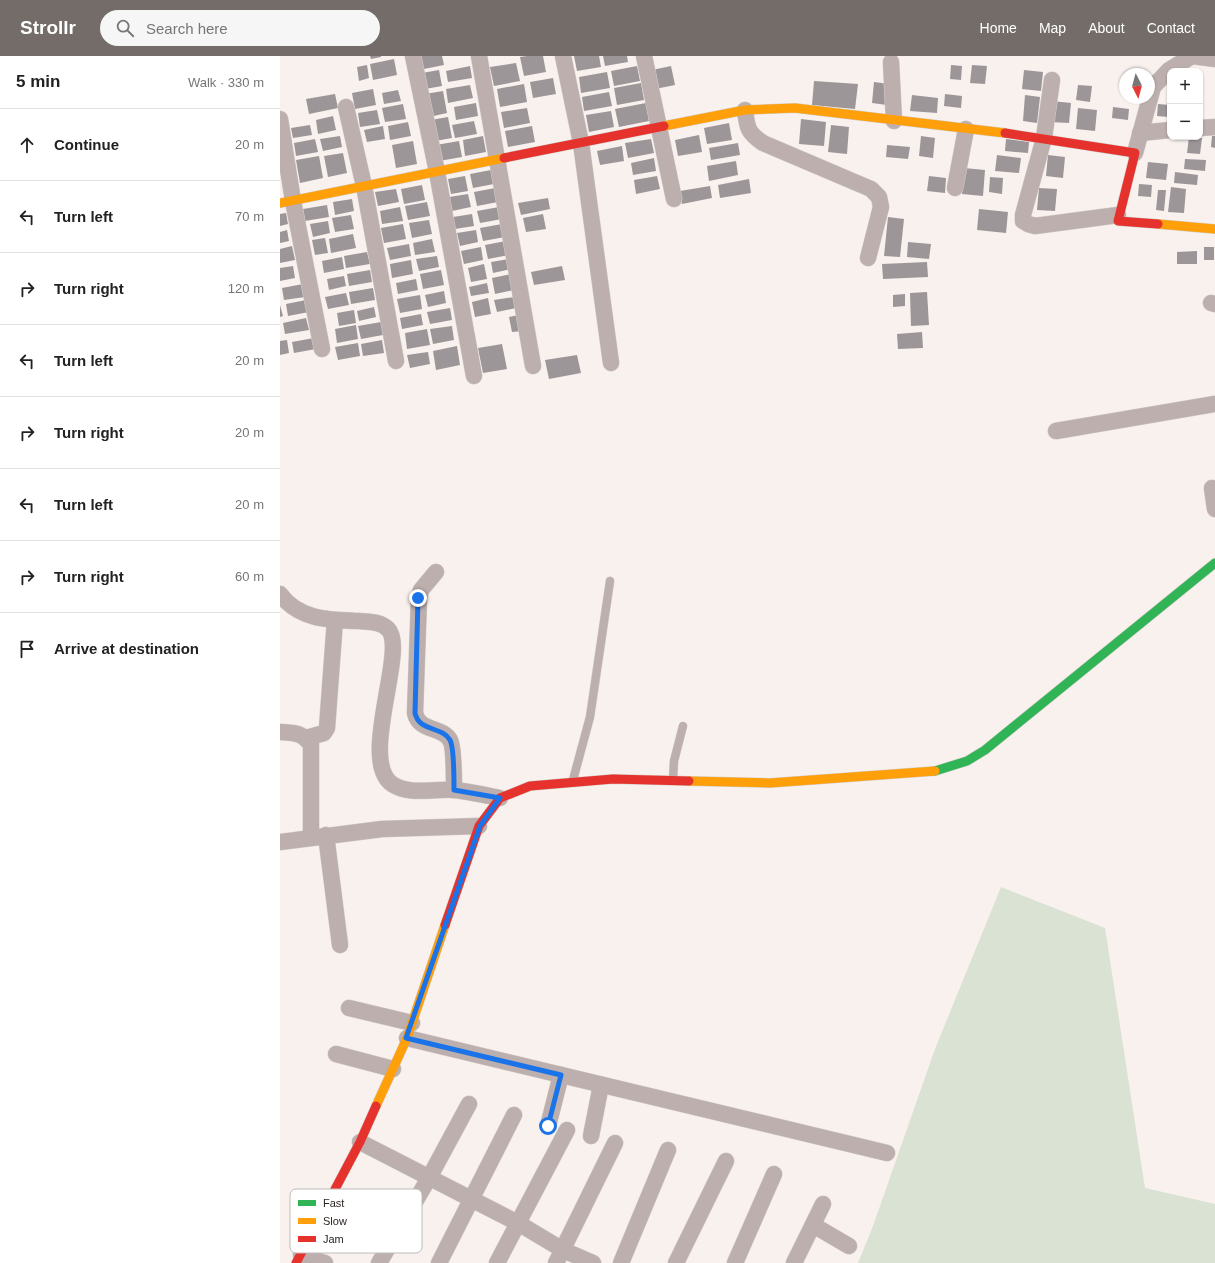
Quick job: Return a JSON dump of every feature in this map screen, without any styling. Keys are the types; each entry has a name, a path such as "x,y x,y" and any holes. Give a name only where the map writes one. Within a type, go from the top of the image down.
{"street":[{"path":"413,56 437,172 474,376"},
{"path":"479,56 533,366"},
{"path":"563,56 581,143 611,363"},
{"path":"644,56 674,199"},
{"path":"1215,59 1192,56 1169,70 1153,87 1118,215 1118,221 1215,229"},
{"path":"891,62 894,121"},
{"path":"1052,80 1044,138 1023,215 1024,221 1035,226 1118,215"},
{"path":"346,107 364,186 396,361"},
{"path":"286,202 745,110 795,108 1044,138 1136,153"},
{"path":"745,110 746,126 753,136 764,143 871,189 879,197 881,207 868,258"},
{"path":"280,119 286,202 322,349"},
{"path":"1203,128 1215,127"},
{"path":"955,188 966,129"},
{"path":"1140,133 1167,130"},
{"path":"1056,431 1215,404"},
{"path":"1212,488 1215,508"},
{"path":"280,594 295,609 309,616 335,620 376,622 388,629 392,638 393,652 384,701 379,759 388,779 392,784 406,790 454,790 500,798 530,786 573,781 613,779 770,783 935,771 967,761 984,750 1215,563"},
{"path":"436,572 421,590 418,598 415,713 416,720 420,724 446,735 452,742 454,790"},
{"path":"306,738 324,733 327,728 335,620"},
{"path":"280,732 300,733 311,745 319,836 340,945"},
{"path":"335,1189 360,1142 412,1023 480,826 500,798"},
{"path":"280,842 382,829 480,826"},
{"path":"350,1008 412,1023"},
{"path":"406,1038 887,1153"},
{"path":"336,1054 393,1069"},
{"path":"548,1126 561,1075"},
{"path":"591,1136 601,1085"},
{"path":"422,1190 469,1104"},
{"path":"439,1263 514,1115"},
{"path":"497,1263 567,1130"},
{"path":"360,1142 518,1223 560,1256 593,1263"},
{"path":"560,1256 615,1143"},
{"path":"621,1263 668,1150"},
{"path":"676,1263 726,1161"},
{"path":"735,1263 774,1174"},
{"path":"794,1263 823,1204"},
{"path":"813,1224 849,1246"},
{"path":"379,1263 385,1253"},
{"path":"299,1259 325,1263"}],"lane":[{"path":"573,781 590,717 610,581"},
{"path":"673,781 674,760 683,726"}],"green space":[{"path":"1001,887 1105,928 1145,1188 1215,1204 1215,1263 858,1263 873,1226 935,1049"}],"building":[{"path":"370,56 381,56 381,57 371,59"},
{"path":"416,56 442,56 444,65 419,70"},
{"path":"543,56 546,72 524,76 520,57"},
{"path":"574,56 599,56 601,67 577,71"},
{"path":"603,56 627,56 628,62 605,66"},
{"path":"394,59 397,75 373,80 370,64"},
{"path":"516,63 520,81 494,86 490,67"},
{"path":"367,65 369,78 359,81 357,67"},
{"path":"951,65 962,66 961,80 950,79"},
{"path":"972,65 987,66 985,84 970,83"},
{"path":"470,66 472,78 448,82 446,71"},
{"path":"637,66 640,81 614,86 611,71"},
{"path":"671,66 675,85 655,89 652,70"},
{"path":"439,70 442,86 425,89 422,73"},
{"path":"1024,70 1043,72 1041,91 1022,89"},
{"path":"607,72 610,88 581,93 579,77"},
{"path":"553,78 556,94 533,98 530,82"},
{"path":"814,81 858,84 855,109 812,105"},
{"path":"874,82 889,84 887,105 872,103"},
{"path":"641,83 644,100 617,105 614,88"},
{"path":"524,84 527,102 500,107 497,89"},
{"path":"470,85 473,98 448,103 446,89"},
{"path":"1078,85 1092,86 1090,102 1076,100"},
{"path":"373,89 376,105 355,109 352,93"},
{"path":"398,90 401,101 384,104 382,93"},
{"path":"443,91 447,113 429,117 425,94"},
{"path":"609,92 612,106 584,111 582,97"},
{"path":"335,94 338,108 309,114 306,99"},
{"path":"945,94 962,96 961,108 944,106"},
{"path":"912,95 938,98 937,113 910,111"},
{"path":"1025,95 1040,97 1037,123 1023,121"},
{"path":"1052,101 1071,103 1069,123 1050,122"},
{"path":"476,103 478,116 456,120 454,107"},
{"path":"646,103 649,121 619,127 615,109"},
{"path":"403,104 406,119 385,122 382,108"},
{"path":"1158,104 1167,105 1167,117 1157,116"},
{"path":"1113,107 1129,109 1128,120 1112,118"},
{"path":"527,108 530,123 504,128 501,112"},
{"path":"1078,108 1097,110 1095,131 1076,129"},
{"path":"377,110 380,124 360,127 358,113"},
{"path":"611,111 614,127 589,132 586,115"},
{"path":"333,116 336,130 318,134 316,120"},
{"path":"448,117 452,138 435,141 431,120"},
{"path":"801,119 826,122 824,146 799,144"},
{"path":"474,121 477,134 455,138 452,125"},
{"path":"408,122 411,136 390,140 388,126"},
{"path":"729,123 732,140 707,144 704,128"},
{"path":"310,125 312,135 293,138 291,128"},
{"path":"831,125 849,127 847,154 828,152"},
{"path":"383,126 385,139 367,142 364,130"},
{"path":"532,126 535,142 508,147 505,131"},
{"path":"699,135 702,152 678,156 675,140"},
{"path":"340,136 342,147 323,151 320,139"},
{"path":"483,136 486,152 465,156 463,140"},
{"path":"921,136 935,138 933,158 919,156"},
{"path":"1212,136 1215,136 1215,148 1211,147"},
{"path":"315,139 318,152 296,156 294,143"},
{"path":"651,139 654,153 628,158 625,143"},
{"path":"1006,139 1029,142 1028,153 1005,151"},
{"path":"1189,140 1202,140 1200,154 1187,153"},
{"path":"413,141 417,164 396,168 392,145"},
{"path":"459,141 462,157 439,161 436,145"},
{"path":"738,143 740,155 711,160 709,148"},
{"path":"887,145 910,147 908,159 886,157"},
{"path":"622,146 624,161 600,165 597,151"},
{"path":"343,153 347,173 328,177 324,156"},
{"path":"997,155 1021,158 1019,173 995,171"},
{"path":"1048,155 1065,157 1063,178 1046,176"},
{"path":"319,156 323,178 300,183 296,160"},
{"path":"654,158 656,171 633,175 631,163"},
{"path":"1185,159 1206,160 1205,171 1184,169"},
{"path":"736,161 738,175 709,181 707,166"},
{"path":"1148,162 1168,164 1166,180 1146,178"},
{"path":"964,168 985,170 983,196 962,194"},
{"path":"491,170 494,184 473,188 470,174"},
{"path":"1175,172 1198,175 1197,185 1174,183"},
{"path":"465,176 468,191 451,194 448,179"},
{"path":"657,176 660,189 636,194 634,180"},
{"path":"929,176 946,178 945,193 927,191"},
{"path":"990,177 1003,178 1002,194 989,192"},
{"path":"749,179 751,193 720,198 718,185"},
{"path":"1139,184 1152,185 1151,197 1138,196"},
{"path":"422,185 425,200 404,204 401,189"},
{"path":"710,186 712,198 682,204 680,191"},
{"path":"1171,187 1186,189 1184,213 1168,212"},
{"path":"495,188 498,202 477,206 474,192"},
{"path":"1039,188 1057,189 1055,211 1037,210"},
{"path":"396,189 399,202 378,206 375,192"},
{"path":"1158,190 1166,190 1164,211 1156,210"},
{"path":"468,194 471,207 452,211 449,197"},
{"path":"548,198 550,209 521,215 518,203"},
{"path":"352,199 354,211 335,215 333,202"},
{"path":"427,202 430,216 408,220 405,206"},
{"path":"327,205 329,217 305,221 303,209"},
{"path":"400,207 403,221 382,224 380,211"},
{"path":"499,207 502,219 480,223 477,211"},
{"path":"979,209 1008,212 1006,233 977,230"},
{"path":"286,213 288,224 280,226 280,214"},
{"path":"472,214 474,226 455,229 453,217"},
{"path":"543,214 546,229 526,232 523,218"},
{"path":"351,215 354,229 335,232 332,218"},
{"path":"888,217 904,219 900,257 884,256"},
{"path":"429,220 432,234 412,238 409,223"},
{"path":"328,221 330,233 313,237 310,224"},
{"path":"403,224 406,239 384,243 381,228"},
{"path":"502,224 505,237 483,241 480,228"},
{"path":"287,230 289,241 280,243 280,232"},
{"path":"476,230 478,242 460,246 457,233"},
{"path":"353,234 356,248 331,253 329,239"},
{"path":"325,238 328,253 315,255 312,240"},
{"path":"432,239 435,252 415,255 413,243"},
{"path":"506,241 509,255 488,259 485,245"},
{"path":"908,242 931,244 929,259 907,257"},
{"path":"409,244 411,256 390,260 387,248"},
{"path":"292,246 295,260 280,263 280,249"},
{"path":"481,247 483,260 464,264 461,251"},
{"path":"1204,247 1214,247 1214,260 1204,260"},
{"path":"1197,251 1197,264 1177,264 1177,252"},
{"path":"367,252 370,264 346,268 344,256"},
{"path":"437,256 439,267 419,271 416,259"},
{"path":"342,257 344,269 324,273 322,261"},
{"path":"509,259 511,269 493,273 491,262"},
{"path":"411,260 413,274 392,278 390,264"},
{"path":"927,262 928,277 883,279 882,264"},
{"path":"484,264 487,279 471,282 468,268"},
{"path":"293,266 295,278 280,281 280,268"},
{"path":"562,266 565,280 534,285 531,272"},
{"path":"370,270 372,282 349,286 347,274"},
{"path":"441,270 444,285 423,289 420,274"},
{"path":"511,274 514,290 495,294 492,278"},
{"path":"344,276 346,286 329,290 327,279"},
{"path":"416,279 418,290 398,294 396,283"},
{"path":"487,283 489,293 471,296 469,287"},
{"path":"303,284 305,297 284,300 282,288"},
{"path":"373,288 375,300 351,304 349,292"},
{"path":"444,291 446,303 428,307 425,295"},
{"path":"927,292 929,325 911,326 910,293"},
{"path":"346,293 349,305 328,309 325,297"},
{"path":"905,294 905,306 893,307 893,295"},
{"path":"420,295 422,309 400,313 397,299"},
{"path":"514,297 516,308 497,312 494,300"},
{"path":"488,298 491,314 475,317 472,302"},
{"path":"306,300 309,312 288,316 286,304"},
{"path":"280,305 283,316 280,317"},
{"path":"374,307 376,317 359,321 357,311"},
{"path":"450,308 452,320 430,324 427,312"},
{"path":"354,310 356,323 339,326 337,313"},
{"path":"421,314 423,325 402,329 400,318"},
{"path":"519,315 522,331 512,332 509,317"},
{"path":"306,318 309,330 285,334 283,323"},
{"path":"381,322 383,335 361,339 358,326"},
{"path":"356,325 358,339 337,343 335,329"},
{"path":"452,326 454,340 433,344 430,329"},
{"path":"427,329 430,345 407,349 405,333"},
{"path":"922,332 923,348 898,349 897,334"},
{"path":"314,338 316,349 294,353 292,342"},
{"path":"287,340 289,353 280,355 280,341"},
{"path":"382,340 384,353 363,356 361,344"},
{"path":"358,343 360,356 338,360 335,347"},
{"path":"502,344 507,369 483,373 478,348"},
{"path":"457,346 460,365 436,370 433,351"},
{"path":"428,352 430,364 410,368 407,355"},
{"path":"577,355 581,373 549,379 545,360"}],"traffic: fast":[{"path":"935,771 967,761 985,750 1215,563"}],"traffic: slow":[{"path":"664,126 745,110 795,108 1005,133"},
{"path":"280,203 504,158"},
{"path":"1158,224 1215,229"},
{"path":"689,781 770,783 935,771"},
{"path":"376,1106 407,1038 445,925"}],"traffic: jam":[{"path":"504,158 664,126"},
{"path":"1005,133 1135,153 1118,221 1158,224"},
{"path":"445,925 479,826 500,798 530,786 613,779 689,781"},
{"path":"335,1189 360,1142 376,1106"},
{"path":"296,1263 301,1253"}],"route":[{"path":"418,598 416,720 420,724 446,735 452,742 454,790 500,798 480,826 406,1038 561,1075 548,1126"}]}
